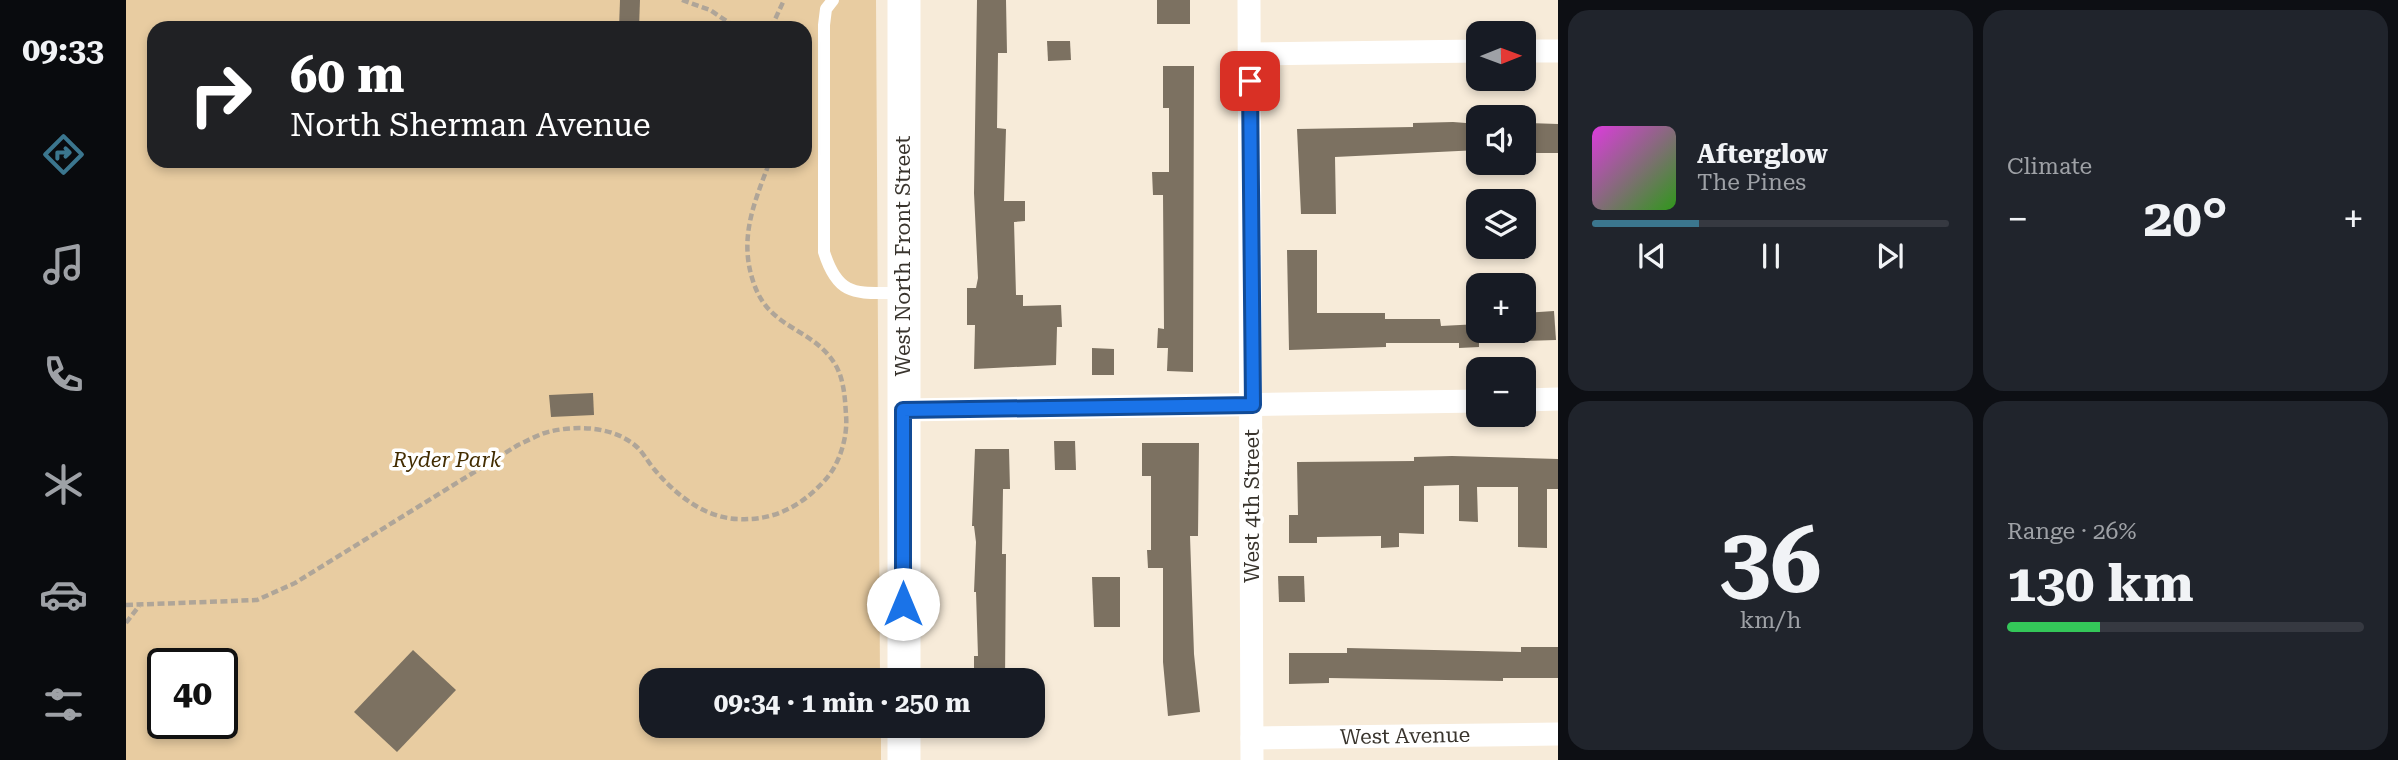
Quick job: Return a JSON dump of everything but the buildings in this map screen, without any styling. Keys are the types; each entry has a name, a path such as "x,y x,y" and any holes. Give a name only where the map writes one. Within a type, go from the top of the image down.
{"street":[{"name":"West North Front Street","path":"904,0 904,668"},
{"name":"West 4th Street","path":"1249,0 1253,405 1252,749"},
{"path":"1249,54 1466,51"},
{"path":"1536,51 1558,51"},
{"path":"1536,400 1558,399"},
{"path":"903,410 1466,401"},
{"name":"West Avenue","path":"1252,749 1558,734"},
{"path":"904,738 904,760"}],"lane":[{"path":"833,0 826,9 824,25 824,252 831,274 842,286 861,292 902,293"}],"path":[{"path":"681,0 710,10 726,21"},
{"path":"774,21 784,0"},
{"path":"126,605 257,600 282,589 518,445 550,431 584,427 611,433 637,446 655,470 694,506 728,519 758,520 787,511 810,496 834,471 847,430 845,392 835,364 816,342 763,306 754,284 746,257 748,232 756,197 767,168"},
{"path":"126,622 139,606"}],"green space":[{"name":"Ryder Park","path":"126,0 876,0 880,668 639,668 639,738 881,738 881,760 126,760"}],"route":[{"path":"903,604 903,410 1253,405 1250,81"}]}
